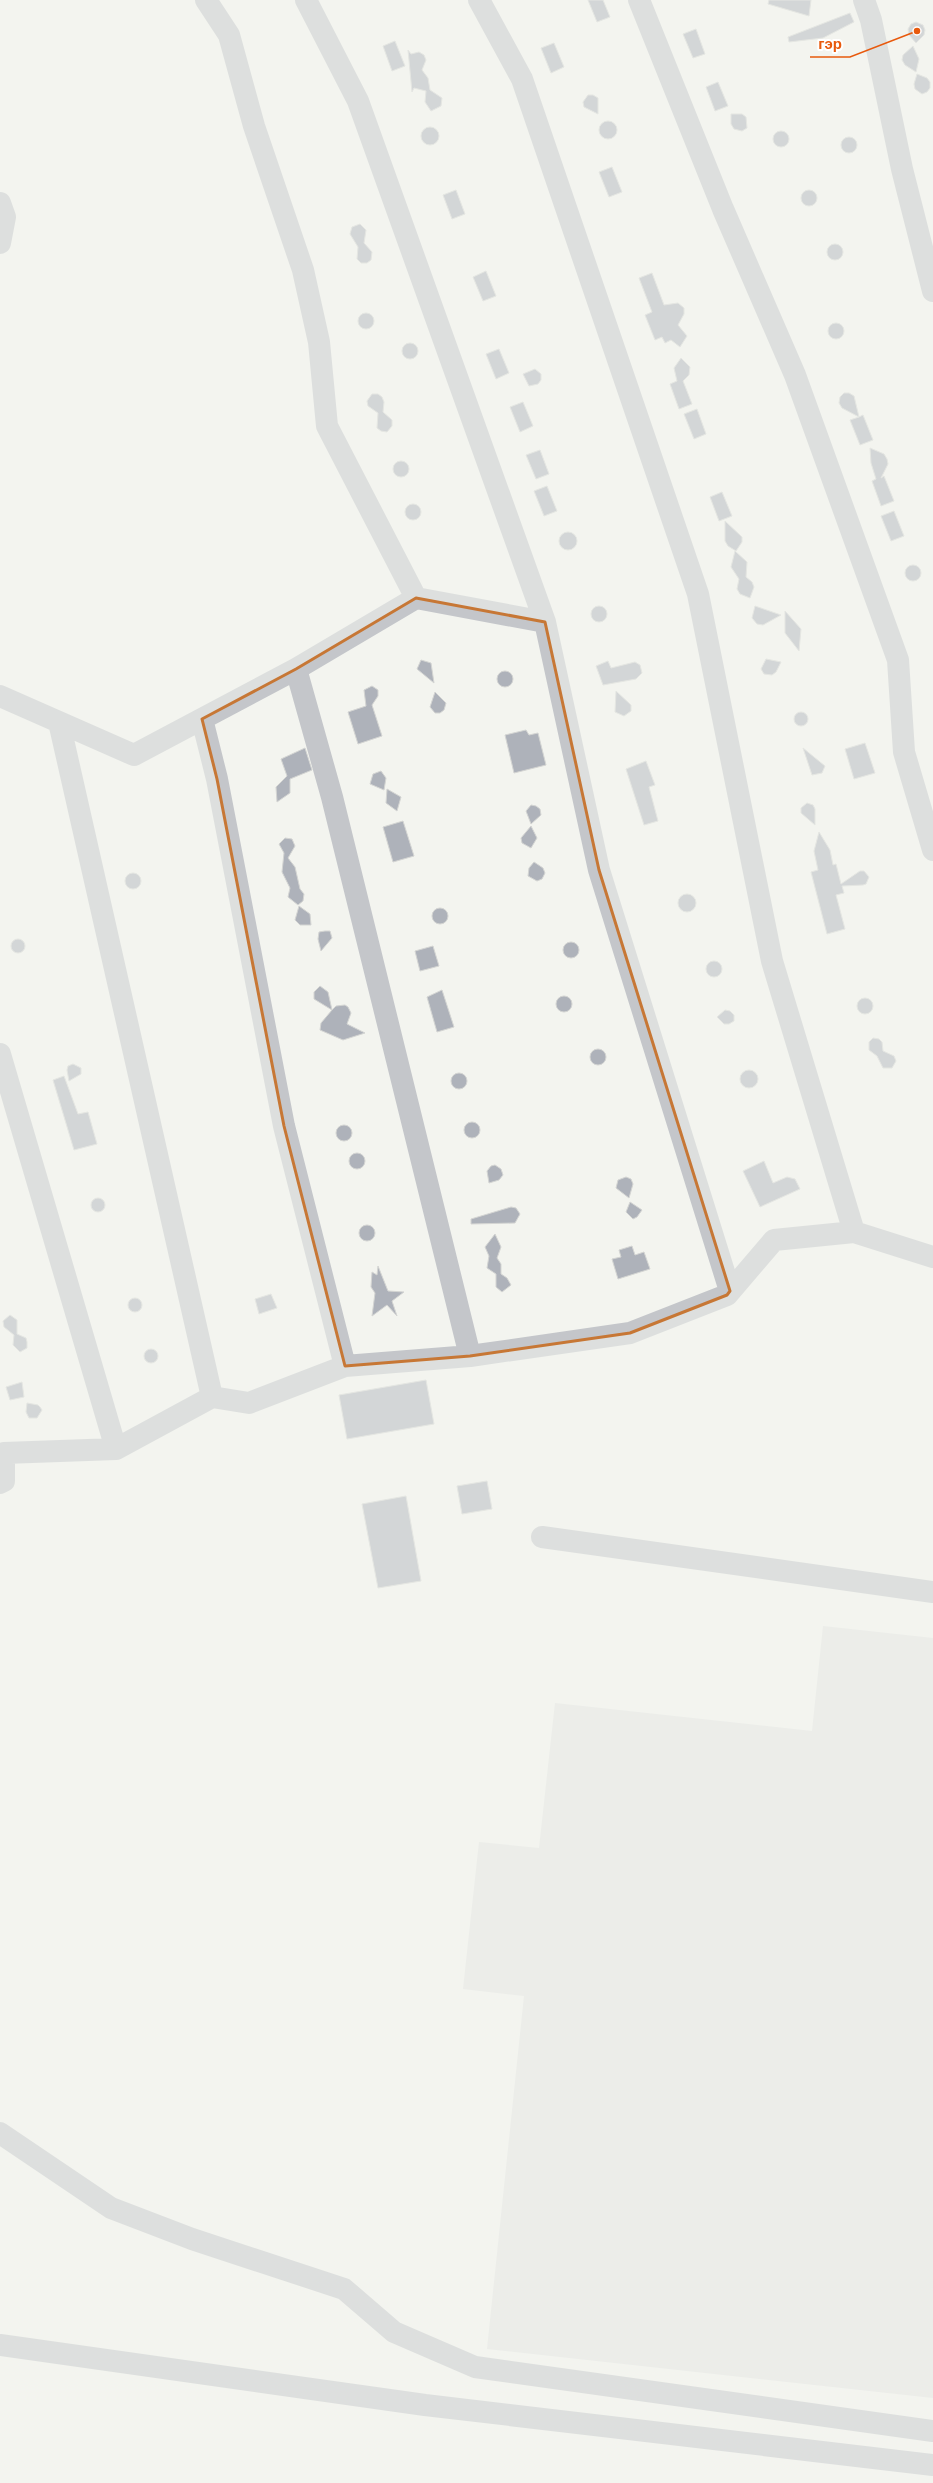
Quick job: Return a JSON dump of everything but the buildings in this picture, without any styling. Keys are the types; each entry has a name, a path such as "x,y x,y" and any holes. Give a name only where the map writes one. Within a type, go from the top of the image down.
{"street":[{"path":"206,0 229,36 254,126 303,270 319,342 327,426 416,598"},
{"path":"306,0 358,101 545,622 599,870 730,1292"},
{"path":"479,0 522,79 698,594 772,961 854,1232"},
{"path":"639,0 723,209 795,375 898,660 904,752 933,850"},
{"path":"864,0 871,20 902,169 933,291"},
{"path":"0,243 2,211"},
{"path":"0,696 134,755 296,669 416,598 545,622"},
{"path":"296,669 332,797 470,1356"},
{"path":"202,719 217,779 284,1126 345,1366"},
{"path":"59,722 212,1397"},
{"path":"0,1054 116,1448"},
{"path":"1,1482 1,1449 116,1448 212,1397 249,1403 345,1366 470,1356 630,1333 727,1295 774,1240 854,1232 933,1257"},
{"path":"542,1537 933,1592"},
{"path":"0,2133 111,2208 186,2236 344,2289 394,2332 475,2367 933,2431"},
{"path":"0,2345 425,2404 933,2465"}],"highlighted area":[{"path":"416,598 545,622 599,870 730,1291 727,1295 630,1333 470,1356 345,1366 284,1126 217,779 202,719 296,669"}],"shaded area":[{"path":"823,1626 933,1638 933,2398 487,2349 524,1996 463,1989 479,1842 539,1848 555,1703 812,1731"}],"place":[{"name":"гэр","path":"917,31"}]}
